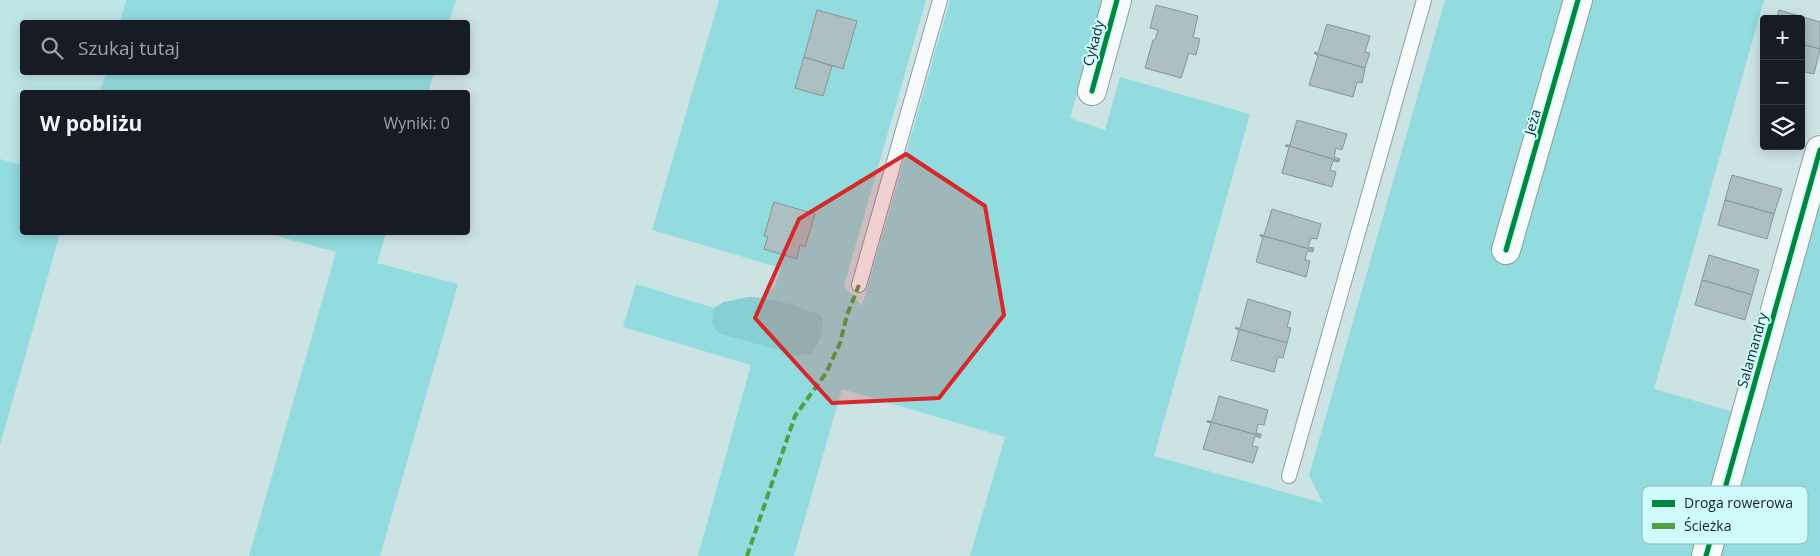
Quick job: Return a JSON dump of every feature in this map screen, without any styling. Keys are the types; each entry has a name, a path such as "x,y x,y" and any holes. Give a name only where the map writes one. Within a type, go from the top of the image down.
{"street":[{"name":"Cykady","path":"1092,91 1117,0"},
{"name":"Jeża","path":"1506,250 1578,0"},
{"name":"Salamandry","path":"1726,486 1820,150"}],"lane":[{"path":"859,285 940,0"},
{"path":"1288,476 1424,0"}],"highlighted area":[{"path":"906,154 985,206 1004,315 939,398 832,403 755,318 799,219"}],"shaded area":[{"path":"0,0 126,0 121,20 20,20 20,75 105,75 101,90 20,90 20,164 0,159"},
{"path":"126,0 456,0 450,20 121,20"},
{"path":"719,0 926,0 844,286 862,306 950,0 1103,0 1070,118 1105,130 1120,77 1250,114 1154,456 1323,503 1309,475 1445,0 1764,0 1654,389 1734,412 1712,486 1642,486 1642,544 1696,544 1692,556 970,556 1005,437 842,389 794,556 698,556 751,365 623,327 636,284 714,308 713,324 718,332 755,343 822,316 763,297 775,286 781,268 652,230"},
{"path":"105,75 433,75 429,90 101,90"},
{"path":"0,159 20,164 20,235 59,235 0,445"},
{"path":"1820,194 1820,556 1717,556 1720,544 1808,544 1808,486 1737,486"},
{"path":"273,235 385,235 377,263 458,284 380,556 249,556 336,252"},
{"path":"748,297 786,303 822,316 821,337 811,354 799,356 718,333 712,324 714,308 724,302"}],"building":[{"path":"1156,5 1198,16 1193,37 1200,39 1196,55 1189,53 1181,78 1145,68 1158,30 1150,28"},
{"path":"817,10 857,21 843,69 804,57"},
{"path":"1779,10 1796,15 1778,15"},
{"path":"1805,18 1820,22 1820,49 1805,45"},
{"path":"1327,24 1370,36 1365,52 1370,53 1365,68 1314,53 1318,53"},
{"path":"1805,45 1820,49 1814,74 1805,72"},
{"path":"1314,53 1365,68 1362,83 1357,82 1353,97 1309,85 1318,56"},
{"path":"804,57 832,66 823,96 795,88"},
{"path":"1297,120 1347,134 1342,150 1336,148 1334,157 1340,159 1339,161 1286,145 1290,145"},
{"path":"1286,145 1339,161 1333,161 1330,170 1336,172 1332,187 1282,173 1289,147"},
{"path":"1732,175 1782,189 1774,214 1725,200"},
{"path":"1725,200 1774,214 1767,239 1718,225"},
{"path":"774,202 815,214 805,247 800,245 797,259 764,249 768,237 764,236"},
{"path":"1272,209 1321,224 1317,239 1311,238 1308,247 1314,248 1313,250 1260,235 1264,235"},
{"path":"1260,235 1313,250 1313,252 1307,251 1305,260 1310,261 1306,277 1256,262 1263,237"},
{"path":"1709,255 1759,270 1752,295 1702,280"},
{"path":"1702,280 1752,295 1745,320 1695,305"},
{"path":"1248,299 1291,312 1287,327 1291,328 1287,343 1235,328 1240,328"},
{"path":"1235,328 1287,343 1283,358 1278,357 1274,372 1231,360 1239,331"},
{"path":"1219,396 1268,410 1264,425 1258,424 1256,433 1261,434 1261,436 1207,421 1212,421"},
{"path":"1207,421 1261,436 1260,438 1255,436 1252,446 1258,447 1253,463 1203,449 1211,423"}],"marked path":[{"path":"747,556 795,416 826,373 840,343 847,315 859,285"}],"cycle path":[{"path":"1092,91 1117,0"},
{"path":"1506,250 1578,0"},
{"path":"1726,486 1820,150"},
{"path":"1706,556 1709,544"}]}
